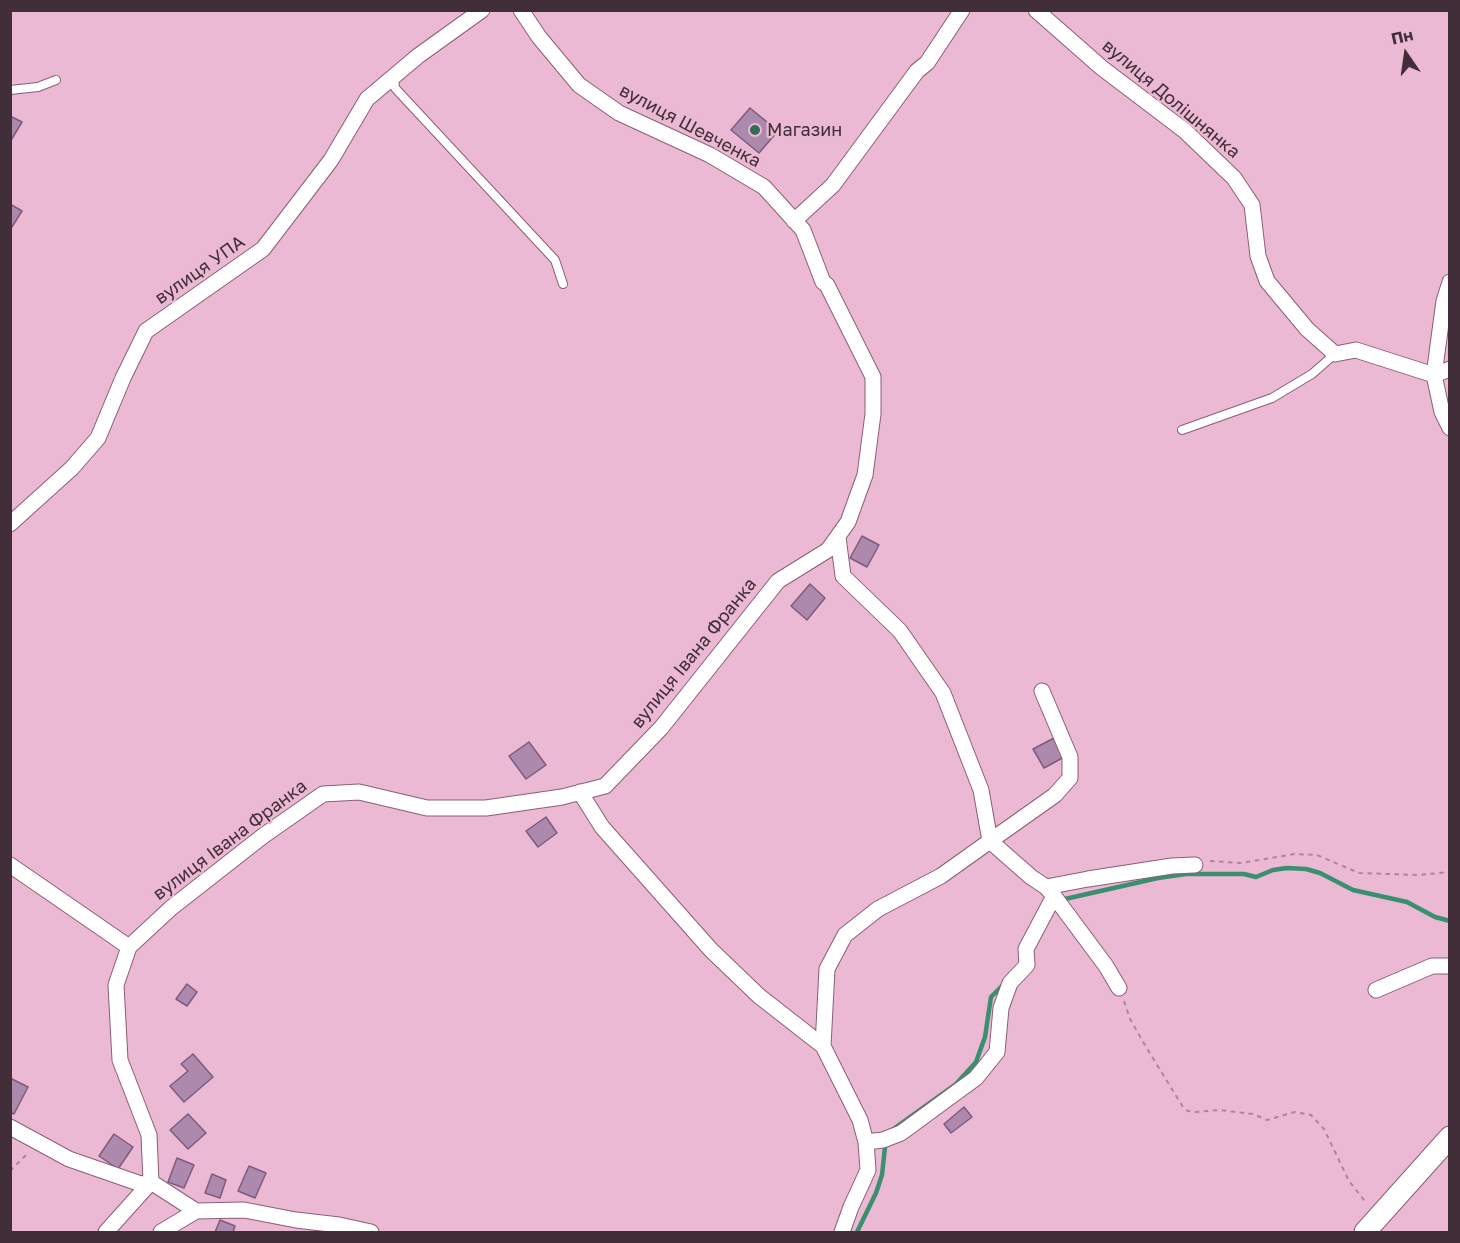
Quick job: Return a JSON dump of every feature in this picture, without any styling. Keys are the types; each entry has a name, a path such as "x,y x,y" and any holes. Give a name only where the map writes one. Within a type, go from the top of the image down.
{"street":[{"name":"вулиця УПА","path":"10,524 72,468 98,438 146,331 262,249 331,160 367,99 418,56 482,10"},
{"name":"вулиця Шевченка","path":"521,10 539,37 579,85 619,113 710,155 764,187 794,221"},
{"path":"794,221 833,185 916,71 927,63 962,10"},
{"name":"вулиця Долішнянка","path":"1036,10 1102,68 1185,131 1234,178 1252,204 1258,256 1267,281 1307,329 1335,354"},
{"name":"вулиця Івана Франка","path":"129,947 171,908 263,836 323,794 360,792 427,808 486,808 562,797 605,786 661,728 777,581 828,550 848,522 865,475 873,414 873,377 827,285 823,282 803,230 794,221"},
{"path":"1449,282 1444,301 1434,375 1442,412 1449,428"},
{"path":"1335,354 1356,350 1434,375 1449,369"},
{"path":"838,537 843,576 900,631 942,693 981,790 990,841 1050,892 1106,966 1119,988"},
{"path":"823,1046 827,969 845,935 878,909 942,876 1055,795 1070,778 1070,757 1042,691"},
{"path":"580,792 602,827 711,950 759,996 823,1046 860,1120 866,1142 868,1170 842,1233"},
{"path":"10,865 129,947 116,985 120,1060 149,1135 150,1182 106,1233"},
{"path":"866,1142 883,1140 901,1133 976,1078 997,1052 1001,1008 1010,984 1027,965 1026,949 1050,892 1098,877 1172,866 1196,866"},
{"path":"1376,990 1432,966 1449,966"},
{"path":"10,1127 69,1159 141,1184 150,1182 196,1211"},
{"path":"1371,1225 1449,1137"},
{"path":"161,1233 196,1211 244,1210 339,1225 371,1233"}],"lane":[{"path":"394,76 395,88 555,260 563,284"},
{"path":"10,90 38,87 56,80"},
{"path":"1182,430 1272,398 1312,374 1335,354"}],"path":[{"path":"1196,866 1212,860 1241,863 1294,854 1317,855 1359,873 1418,875 1449,872"},
{"path":"1119,988 1130,1018 1183,1107 1195,1112 1219,1110 1252,1114 1267,1120 1294,1112 1311,1115 1324,1130 1371,1225"},
{"path":"10,1172 38,1142"}],"building":[{"name":"Магазин","path":"750,108 778,131 759,153 731,130"},
{"path":"10,116 22,122 10,142"},
{"path":"10,204 22,211 10,230"},
{"path":"862,536 879,545 867,567 850,558"},
{"path":"810,584 825,598 807,620 791,606"},
{"path":"1056,737 1066,756 1044,768 1033,749"},
{"path":"529,742 546,765 526,779 509,756"},
{"path":"546,817 557,833 538,847 526,831"},
{"path":"187,984 197,992 187,1006 176,999"},
{"path":"193,1054 213,1077 184,1102 170,1086 188,1071 181,1064"},
{"path":"10,1078 28,1087 14,1114 10,1112"},
{"path":"964,1107 972,1117 951,1133 944,1124"},
{"path":"188,1114 206,1133 188,1149 170,1130"},
{"path":"114,1134 133,1147 118,1169 99,1156"},
{"path":"177,1158 194,1165 184,1188 168,1182"},
{"path":"249,1166 266,1173 255,1198 238,1191"},
{"path":"212,1174 226,1180 220,1198 205,1193"},
{"path":"220,1220 235,1226 233,1232 215,1232"}],"waterway":[{"path":"1065,899 1186,874 1244,874 1256,877 1273,870 1306,869 1320,873 1353,890 1407,902 1435,917 1450,921"},
{"path":"892,1130 956,1084 976,1062 985,1037 991,997 1005,983"},
{"path":"857,1232 882,1175 885,1147"}],"place":[{"name":"Магазин","path":"755,130"}]}
